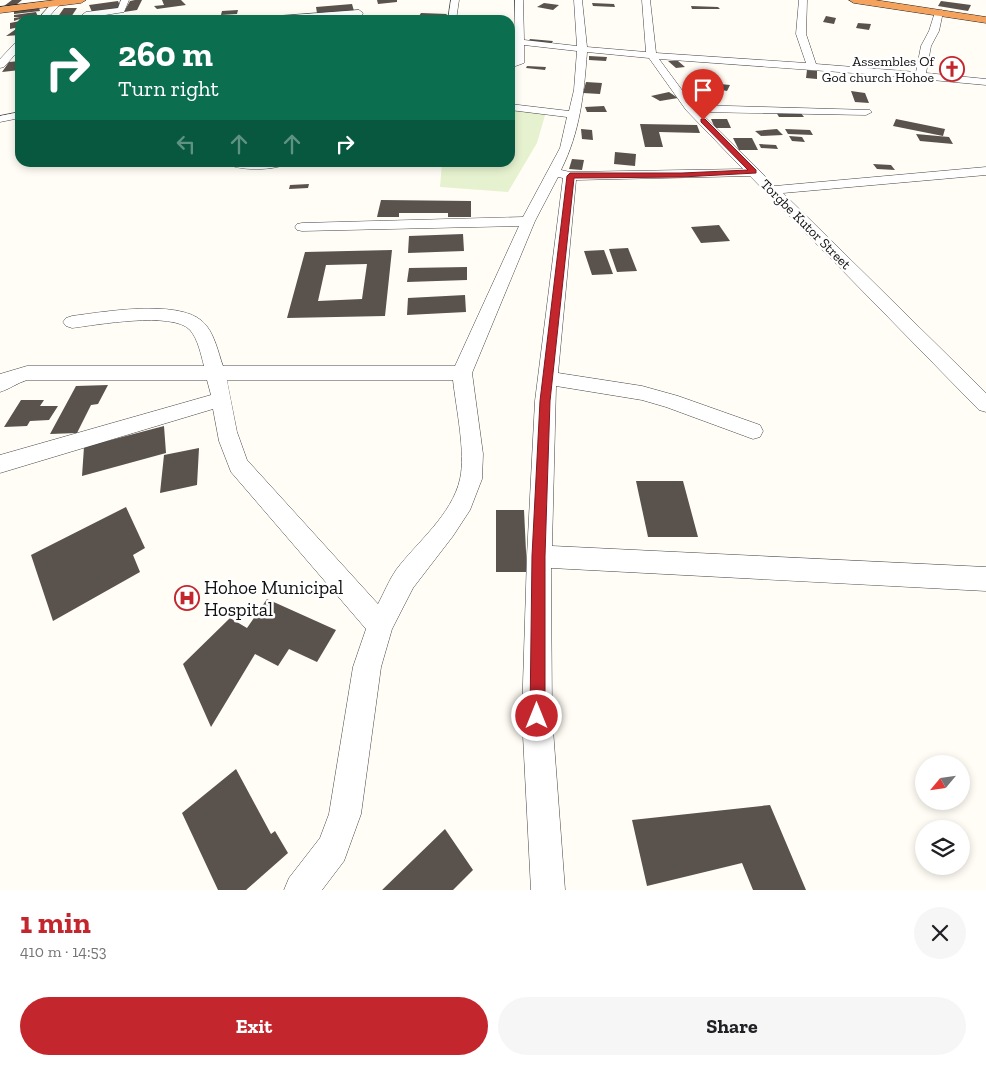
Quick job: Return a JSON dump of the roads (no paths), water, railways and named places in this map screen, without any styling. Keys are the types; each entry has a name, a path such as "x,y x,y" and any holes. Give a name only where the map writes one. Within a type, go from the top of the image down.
{"highway":[{"path":"0,10 81,0"},
{"path":"854,0 986,20"}],"street":[{"path":"86,15 121,10 125,0"},
{"path":"453,15 455,0"},
{"path":"515,34 519,0"},
{"path":"548,890 537,716 539,556 545,401 562,174 566,148 575,114 582,49 578,0"},
{"path":"646,0 651,54"},
{"path":"803,0 801,34 812,67"},
{"path":"46,15 57,3"},
{"path":"920,75 926,46 934,31 939,12"},
{"path":"333,15 360,13"},
{"path":"515,42 986,82"},
{"path":"515,47 518,63 515,64"},
{"path":"0,65 15,52"},
{"name":"Torgbe Kutor Street","path":"651,54 690,108 986,405"},
{"path":"515,108 575,114"},
{"path":"690,108 866,112"},
{"path":"0,119 15,116"},
{"path":"772,190 986,171"},
{"path":"562,174 682,175 754,172"},
{"path":"301,890 332,849 345,814 367,667 380,626 404,580 445,529 462,503 471,479 472,454 462,373 528,221 562,174"},
{"path":"302,227 528,221"},
{"path":"72,322 141,315 176,316 188,319 197,326 216,372 232,452 239,466 380,626"},
{"path":"0,385 7,379 27,373 462,373"},
{"path":"548,378 642,393 671,401 753,431"},
{"path":"0,464 221,399"},
{"path":"539,556 986,579"}],"place":[{"name":"Assembles Of God church Hohoe","path":"952,69"},
{"name":"Hohoe Municipal Hospital","path":"187,598"}]}
